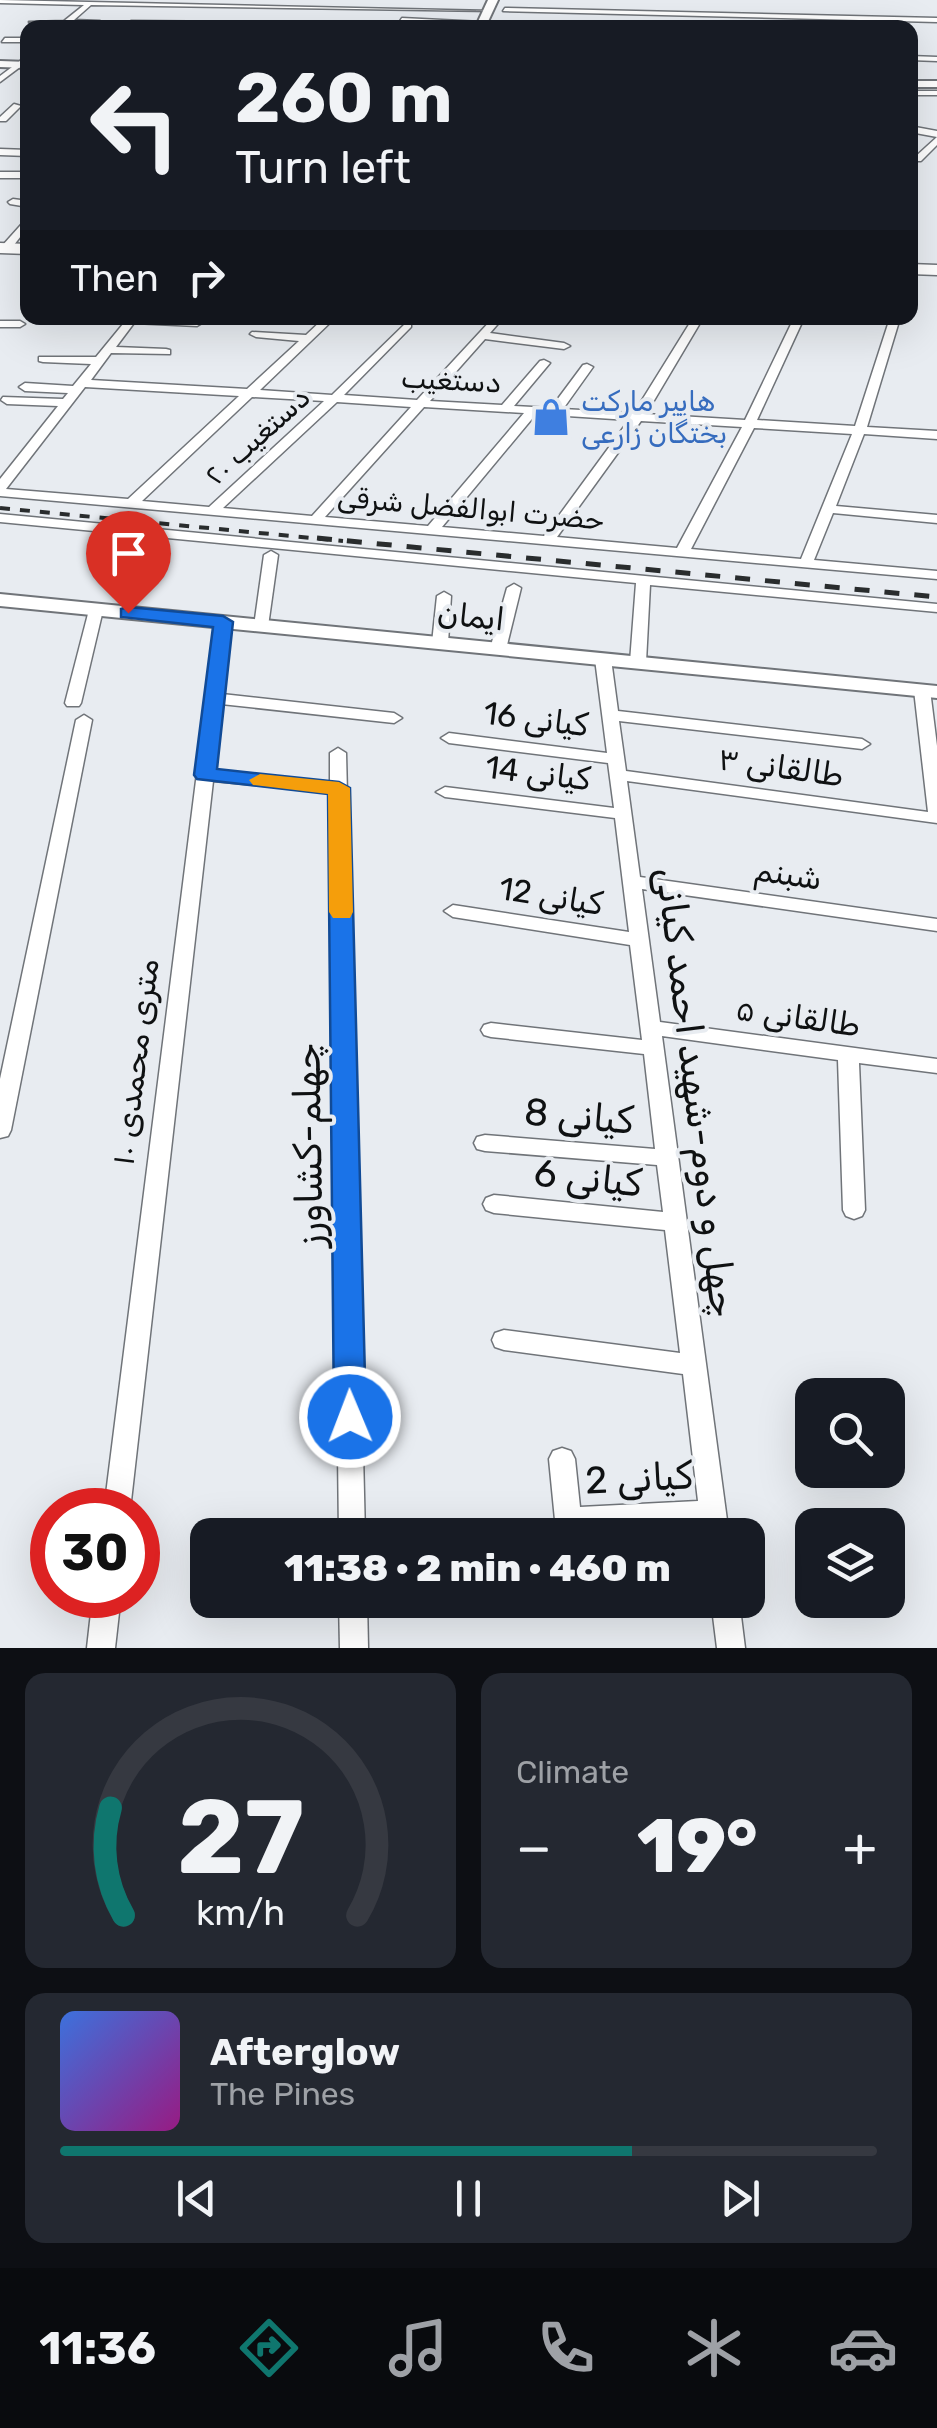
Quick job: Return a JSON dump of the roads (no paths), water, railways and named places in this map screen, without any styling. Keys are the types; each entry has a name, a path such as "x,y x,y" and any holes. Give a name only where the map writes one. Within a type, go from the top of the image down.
{"street":[{"path":"332,20 351,0"},
{"path":"637,20 645,0"},
{"path":"725,15 729,0"},
{"path":"769,20 773,0"},
{"path":"810,17 812,0"},
{"path":"0,1 343,8 491,5"},
{"path":"70,20 92,2"},
{"path":"115,14 125,2"},
{"path":"200,20 219,3"},
{"path":"505,10 578,17 640,13 850,20"},
{"path":"505,10 537,20"},
{"path":"5,40 20,40"},
{"path":"918,159 937,137"},
{"path":"13,202 20,203"},
{"path":"2,251 20,229"},
{"path":"0,324 20,324"},
{"path":"0,490 127,325"},
{"path":"266,325 253,337 307,338"},
{"path":"132,503 322,325"},
{"name":"دستغیب ۲۰","path":"212,511 336,398 407,325"},
{"path":"316,520 493,325"},
{"path":"548,540 638,416 694,325"},
{"path":"682,552 750,423 796,325"},
{"path":"806,562 860,430 893,325"},
{"path":"484,336 564,346"},
{"path":"43,358 166,352"},
{"path":"506,408 544,362"},
{"path":"555,411 587,367"},
{"name":"دستغیب","path":"25,387 249,393 937,434"},
{"path":"7,400 67,402"},
{"path":"432,530 533,410"},
{"name":"حضرت ابوالفضل شرقی","path":"0,490 937,575"},
{"path":"829,509 937,519"},
{"path":"0,518 937,608"},
{"path":"261,626 272,555"},
{"path":"638,662 643,580"},
{"path":"498,649 514,588"},
{"path":"440,643 444,596"},
{"name":"ایمان","path":"0,600 929,691"},
{"path":"0,1130 96,610"},
{"name":"۱۰ متری محمدی","path":"120,1488 223,622"},
{"name":"چهل و دوم-شهید احمد کیانی","path":"603,659 713,1518"},
{"path":"929,691 937,816"},
{"path":"214,698 394,718"},
{"path":"610,715 862,744"},
{"name":"کیانی 16","path":"449,738 617,767"},
{"name":"چهلم-کشاورز","path":"338,753 352,1518"},
{"name":"طالقانی ۳","path":"617,767 937,816"},
{"path":"205,775 339,788"},
{"name":"کیانی 14","path":"446,792 623,814"},
{"name":"شبنم","path":"632,882 937,924"},
{"name":"کیانی 12","path":"453,912 639,940"},
{"name":"طالقانی ۵","path":"492,1030 652,1038 848,1054 937,1066"},
{"path":"848,1054 854,1210"},
{"name":"کیانی 8","path":"485,1143 667,1158"},
{"name":"کیانی 6","path":"494,1204 676,1222"},
{"path":"504,1340 694,1364"},
{"name":"کیانی 2","path":"562,1459 568,1518"},
{"path":"101,1648 104,1618"},
{"path":"353,1618 354,1648"},
{"path":"727,1618 731,1648"}],"railway":[{"path":"0,508 343,541"},
{"path":"317,538 937,597"}],"place":[{"name":"هاپیر مارکت بختگان زارعی","path":"551,417"}]}
